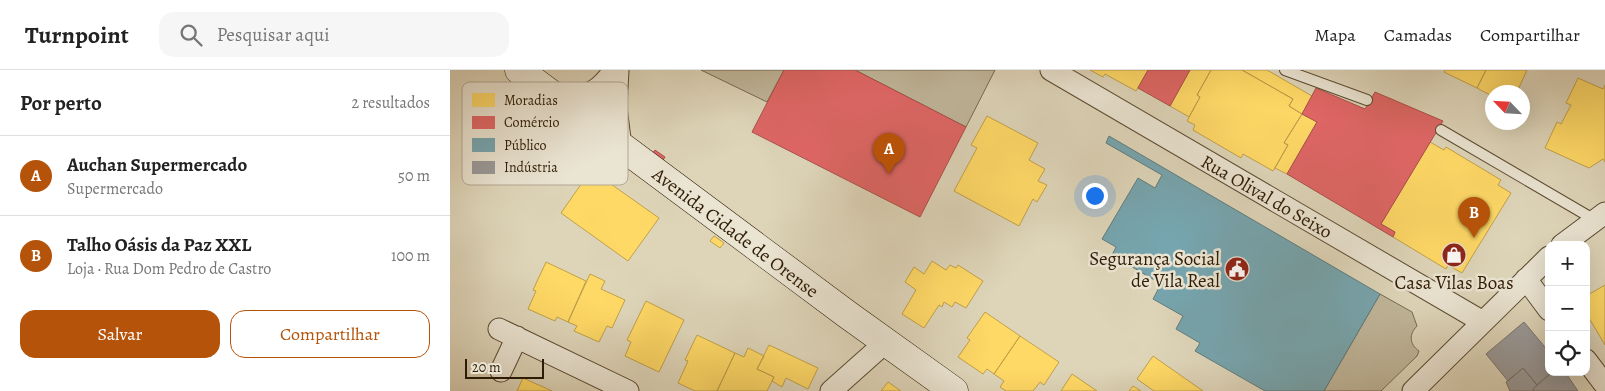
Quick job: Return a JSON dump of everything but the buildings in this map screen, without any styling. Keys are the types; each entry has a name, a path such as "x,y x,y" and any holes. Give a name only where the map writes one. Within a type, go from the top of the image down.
{"main road":[{"name":"Avenida Cidade de Orense","path":"519,70 535,82"},
{"name":"Avenida Cidade de Orense","path":"628,152 954,391"}],"street":[{"path":"606,82 614,70"},
{"name":"Rua Olival do Seixo","path":"1050,70 1483,322"},
{"path":"1567,241 1600,216"},
{"path":"1413,391 1545,261"},
{"path":"1526,280 1545,305"},
{"path":"501,371 508,333 628,391"},
{"path":"831,391 886,342"},
{"path":"1590,365 1605,385"}],"lane":[{"path":"1285,70 1367,100"},
{"path":"1441,130 1600,216"}],"shaded area":[{"path":"701,70 784,70 767,102"},
{"path":"855,70 995,70 966,127"},
{"path":"1380,294 1412,312 1417,326 1411,339 1413,345 1419,351 1417,356 1381,391 1324,391"}],"place":[{"name":"Auchan Supermercado","path":"889,174"},
{"name":"Talho Oásis da Paz XXL","path":"1474,238"},
{"name":"Casa Vilas Boas","path":"1454,255"},
{"name":"Segurança Social de Vila Real","path":"1237,269"}]}
